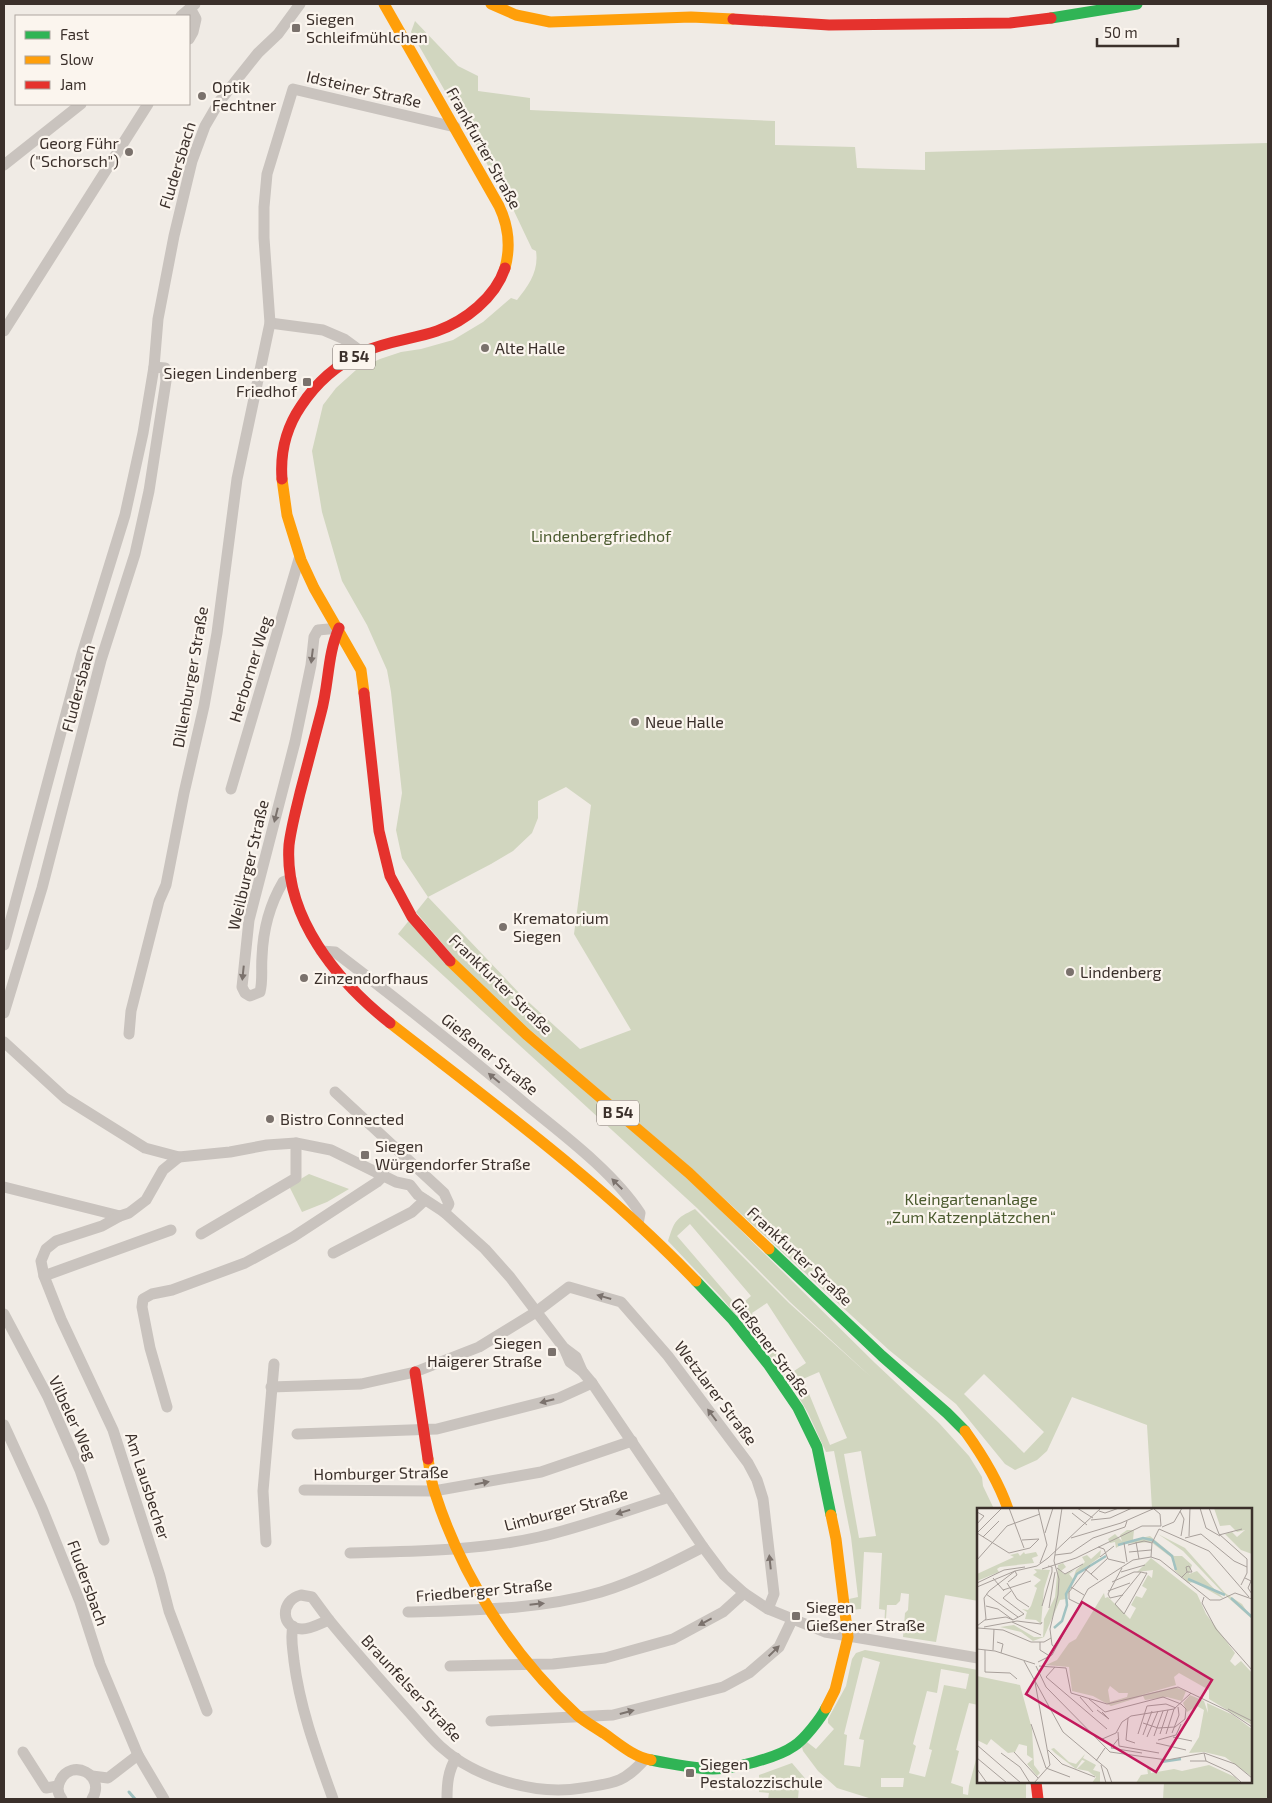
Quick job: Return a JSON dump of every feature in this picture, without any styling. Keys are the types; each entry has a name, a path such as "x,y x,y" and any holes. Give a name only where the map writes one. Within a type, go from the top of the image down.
{"main road":[{"name":"Frankfurter Straße","path":"384,4 498,201 506,221 509,241 505,268 496,287 480,306 464,318 436,331 363,352 338,366 322,379 298,410 283,448 281,469 286,509 299,559 315,590 340,628 361,670 381,840 390,876 412,916 453,964 526,1034 689,1173 882,1356 964,1430 978,1449 1000,1486 1008,1508"},
{"path":"392,4 400,33"},
{"path":"491,4 516,15 550,22 642,14 829,25 1010,23 1055,18 1136,4"},
{"name":"Gießener Straße","path":"340,628 333,640 327,694 313,740 291,829 289,854 291,878 300,913 321,950 345,982 370,1007 554,1150 638,1224 689,1274 732,1320 768,1364 798,1408 817,1447 830,1502 848,1637 836,1690 821,1718 795,1746 747,1764 714,1769 674,1765 645,1759 625,1748 578,1716 528,1664 489,1609 457,1550 434,1491 422,1430 415,1372"},
{"path":"1036,1783 1038,1799"}],"street":[{"name":"Fludersbach","path":"4,1013 42,888 101,660 135,554 150,491 166,381 158,319 174,236 192,161 205,126 219,102 237,77 278,34 300,4"},
{"path":"182,15 192,6 196,18 190,37"},
{"name":"Idsteiner Straße","path":"270,324 264,238 267,174 293,89 454,127"},
{"path":"4,165 80,105"},
{"path":"4,332 147,105"},
{"path":"270,324 323,330 344,339 363,352"},
{"name":"Dillenburger Straße","path":"129,1034 131,1011 159,901 166,885 204,706 217,633 237,479 270,324"},
{"name":"Fludersbach","path":"4,945 82,654 126,515 143,432 163,364"},
{"name":"Herborner Weg","path":"231,789 299,559"},
{"name":"Weilburger Straße","path":"291,878 283,882 273,904 265,929 262,956 262,985 260,992 250,996 245,993 242,987 249,920 295,742 311,665 314,637 318,630 340,628"},
{"name":"Gießener Straße","path":"321,950 335,952 351,964 456,1046 581,1150 631,1199 640,1213 638,1224"},
{"path":"4,1042 65,1098 145,1148 179,1157 296,1143 331,1150 384,1175 396,1182 406,1193 421,1198 444,1212 485,1249 510,1277 564,1348 570,1362 582,1371 592,1383 703,1548 724,1575 744,1593 768,1609 825,1632 977,1658"},
{"path":"335,1092 444,1193 449,1204 444,1212"},
{"path":"201,1234 296,1178 296,1143"},
{"path":"4,1187 120,1216 129,1213 146,1200 163,1170 179,1157"},
{"path":"167,1407 150,1348 142,1307 143,1299 152,1294 172,1290 245,1263 298,1234 377,1182 384,1175"},
{"path":"332,1253 412,1212 421,1198"},
{"name":"Am Lausbecher","path":"120,1216 102,1226 56,1242 46,1249 41,1261 44,1276 61,1320 113,1430 160,1576 169,1611 207,1711"},
{"path":"44,1276 171,1230"},
{"name":"Wetzlarer Straße","path":"536,1312 569,1287 620,1302 668,1356 748,1463 757,1480 763,1499 774,1594 768,1609"},
{"path":"271,1387 361,1384 415,1372 479,1347 536,1312"},
{"name":"Vilbeler Weg","path":"4,1314 48,1397 80,1470 104,1540"},
{"path":"266,1542 263,1491 274,1364"},
{"path":"297,1434 437,1429 559,1398 592,1383"},
{"name":"Fludersbach","path":"4,1425 42,1508 80,1602 100,1664 138,1755 164,1799"},
{"name":"Homburger Straße","path":"304,1490 434,1491 541,1472 632,1440"},
{"name":"Limburger Straße","path":"350,1553 457,1550 539,1537 669,1497"},
{"name":"Friedberger Straße","path":"408,1612 489,1609 545,1603 602,1592 656,1571 703,1548"},
{"path":"450,1666 553,1664 605,1658 673,1639 723,1612 744,1593"},
{"name":"Braunfelser Straße","path":"333,1799 307,1727 296,1679 291,1635 293,1626 288,1621 285,1609 290,1600 301,1595 312,1597 368,1667 440,1746 456,1758 494,1778 522,1786 568,1795 618,1782 635,1770 645,1759"},
{"path":"293,1626 305,1629 329,1620"},
{"path":"491,1721 613,1716 723,1687 749,1672 779,1647 792,1620"},
{"path":"23,1752 46,1788 58,1786"},
{"path":"62,1799 59,1795 58,1786 62,1776 72,1770 83,1770 92,1776 108,1778 138,1755"},
{"path":"447,1799 450,1767 456,1758"},
{"path":"92,1776 96,1785 95,1794 92,1799"}],"green space":[{"path":"415,21 458,66 478,76 478,91 530,98 530,110 775,121 775,145 855,147 857,168 925,170 925,152 1268,143 1268,1799 1163,1799 1164,1783 1252,1783 1252,1508 1152,1508 1147,1425 1072,1397 1047,1451 1037,1460 1015,1470 1005,1464 956,1404 889,1350 692,1169 530,1030 457,961 416,912 428,897 402,858 396,830 402,793 387,670 367,625 342,581 322,512 312,451 323,405 336,388 356,370 401,352 421,349 453,340 483,322 511,298 517,300 532,277 537,258 536,251 532,249 513,209 411,32","holes":["566,787 591,805 574,934 631,1030 580,1049 522,996 428,897 513,851 532,833 538,818 538,801","984,1374 1044,1432 1024,1453 964,1394"]},
{"path":"411,918 686,1176 875,1363 939,1423 969,1456 982,1477 983,1486 994,1508 977,1508 977,1601 945,1595 936,1642 903,1637 909,1594 901,1593 900,1601 896,1605 887,1605 884,1631 885,1610 879,1609 882,1553 864,1552 861,1609 851,1610 849,1599 858,1597 851,1537 834,1451 826,1452 808,1413 778,1366 721,1297 668,1241 677,1221 683,1215 695,1209 789,1303 871,1377 790,1302 697,1208 398,934","holes":["690,1224 751,1296 738,1307 677,1236","767,1303 806,1363 791,1373 752,1313","819,1372 847,1438 830,1445 803,1379","861,1451 876,1536 859,1538 844,1454"]},
{"path":"309,1174 349,1189 327,1202 302,1212 289,1186"},
{"path":"865,1650 977,1670 977,1705 969,1703 956,1750 959,1751 951,1783 963,1787 963,1794 968,1795 977,1756 977,1783 1026,1783 1026,1799 872,1799 837,1788 818,1771 802,1747 807,1742 816,1749 834,1729 828,1723 828,1719 846,1686 852,1659 856,1653","holes":["863,1657 880,1662 859,1739 864,1740 860,1767 844,1765 847,1735 844,1734","941,1669 969,1674 966,1689 944,1685 929,1749 932,1750 925,1777 909,1773 916,1746 913,1744 927,1691 937,1693","881,1778 904,1778 903,1787 881,1787"]},
{"path":"792,1763 809,1783 799,1787 798,1799 768,1799 769,1793 759,1792 759,1775"}],"waterway":[{"name":"Fludersbach","path":"129,1792 135,1799"}],"traffic: fast":[{"path":"1051,18 1137,4"},
{"path":"769,1249 882,1356 965,1431"},
{"path":"696,1281 733,1320 768,1364 798,1408 817,1447 831,1515"},
{"path":"651,1760 713,1769 755,1762 777,1755 798,1743 812,1728 826,1708"}],"traffic: slow":[{"path":"384,4 499,206 505,221 508,237 505,268"},
{"path":"491,4 516,15 550,22 691,17 733,19"},
{"path":"282,479 287,515 301,560 314,588 361,670 364,693"},
{"path":"450,961 526,1034 689,1173 769,1249"},
{"path":"390,1023 548,1146 586,1178 624,1211 696,1281"},
{"path":"965,1431 989,1468 1000,1488 1008,1508"},
{"path":"428,1459 435,1493 459,1555 492,1613 511,1641 553,1692 577,1715 627,1750 651,1760"},
{"path":"826,1708 835,1690 848,1637 836,1539 831,1515"}],"traffic: jam":[{"path":"733,19 829,25 1010,23 1051,18"},
{"path":"282,479 283,450 291,423 307,398 328,375 345,362 363,352 381,345 437,331 468,315 494,289 505,268"},
{"path":"339,628 332,649 324,702 292,826 289,845 290,872 295,897 305,922 318,945 351,988 390,1023"},
{"path":"364,693 379,831 390,876 412,917 450,961"},
{"path":"415,1372 428,1459"},
{"path":"1036,1783 1038,1799"}],"place":[{"name":"Siegen Schleifmühlchen","path":"296,28"},
{"name":"Optik Fechtner","path":"202,96"},
{"name":"Georg Führ (\"Schorsch\")","path":"129,152"},
{"name":"Alte Halle","path":"485,348"},
{"name":"Siegen Lindenberg Friedhof","path":"307,382"},
{"name":"Neue Halle","path":"635,722"},
{"name":"Krematorium Siegen","path":"503,927"},
{"name":"Lindenberg","path":"1070,972"},
{"name":"Zinzendorfhaus","path":"304,978"},
{"name":"Bistro Connected","path":"270,1119"},
{"name":"Siegen Würgendorfer Straße","path":"365,1155"},
{"name":"Siegen Haigerer Straße","path":"552,1352"},
{"name":"Siegen Gießener Straße","path":"796,1616"},
{"name":"Siegen Pestalozzischule","path":"690,1773"}],"park label":[{"name":"Lindenbergfriedhof","path":"601,536"},
{"name":"Kleingartenanlage „Zum Katzenplätzchen“","path":"971,1208"}]}
